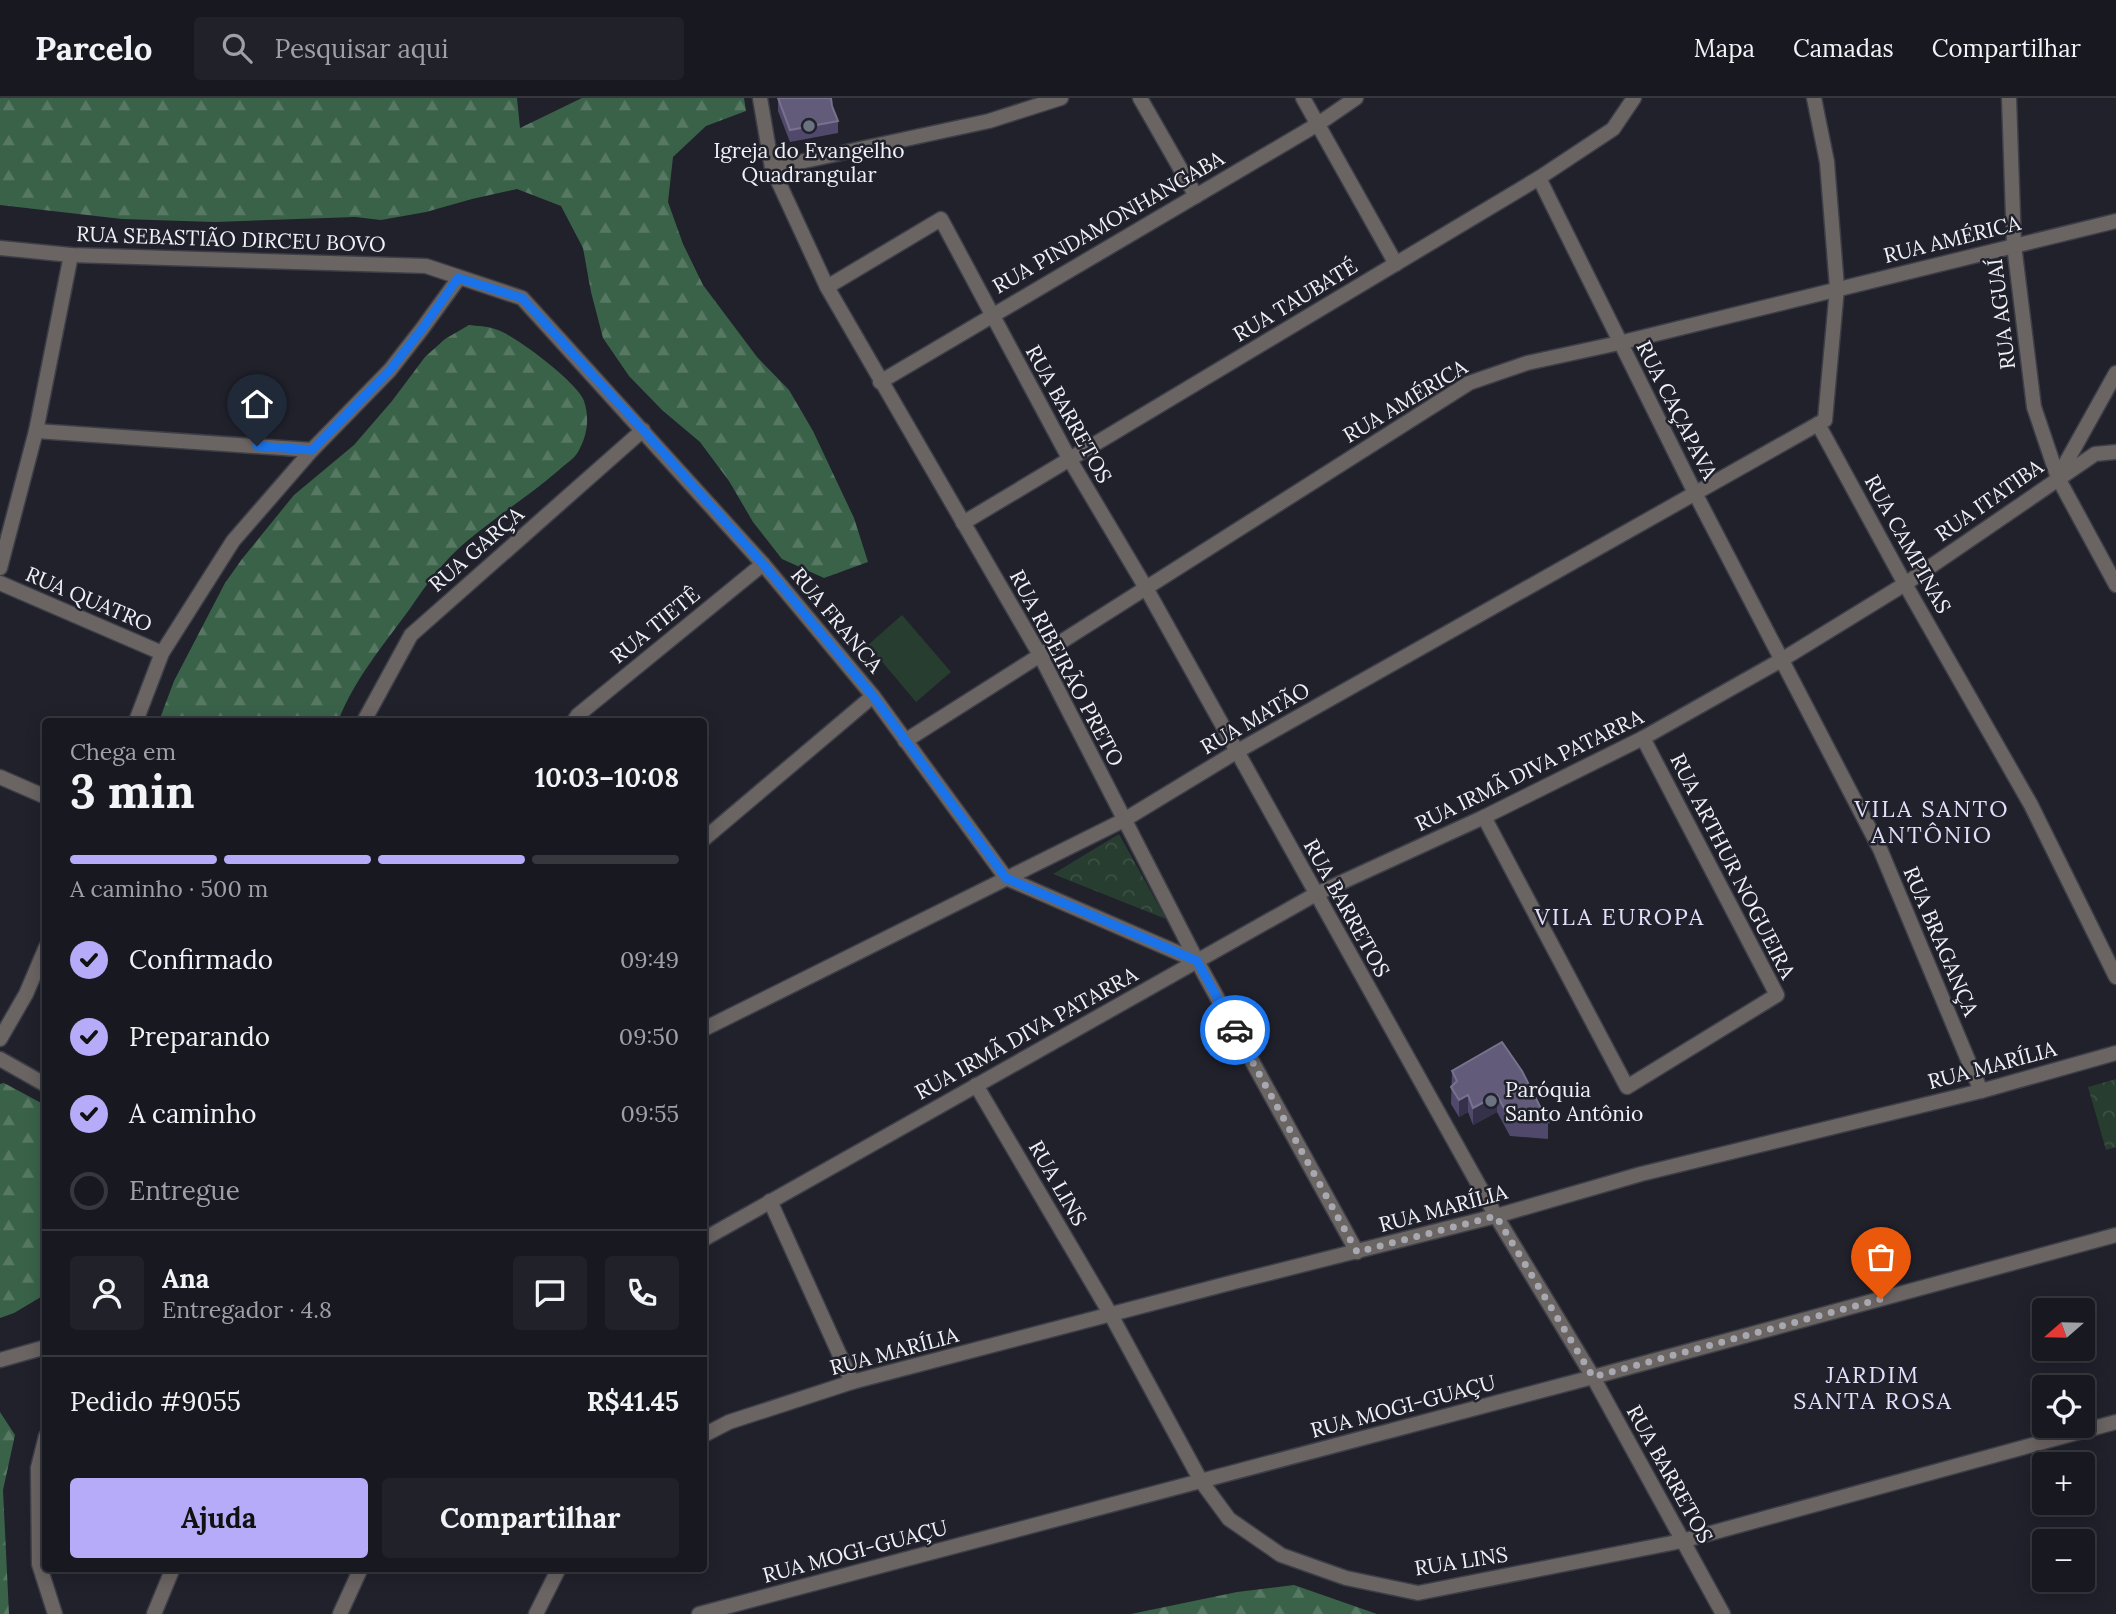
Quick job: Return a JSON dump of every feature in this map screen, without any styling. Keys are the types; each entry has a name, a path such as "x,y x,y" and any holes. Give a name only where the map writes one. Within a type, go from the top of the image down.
{"street":[{"name":"RUA RIBEIRÃO PRETO","path":"760,98 772,168 827,287 1040,655 1197,961 1357,1252"},
{"path":"772,168 989,121 1060,98"},
{"path":"1140,98 1196,196"},
{"path":"1303,98 1396,264"},
{"name":"RUA PINDAMONHANGABA","path":"880,382 1318,124 1356,98"},
{"name":"RUA TAUBATÉ","path":"963,523 1539,178 1614,129 1634,98"},
{"path":"1814,98 1827,162 1837,288 1825,420 1818,424"},
{"name":"RUA AGUAÍ","path":"2009,98 2014,245 2034,407 2058,478 2116,585"},
{"name":"RUA CAÇAPAVA","path":"1539,178 1696,495 1783,659"},
{"name":"RUA BARRETOS","path":"827,287 941,219 990,316 1070,460 1146,588 1496,1216 1593,1377 1723,1614"},
{"name":"RUA AMÉRICA","path":"905,741 1469,383 1527,363 1619,343 2116,221"},
{"name":"RUA SEBASTIÃO DIRCEU BOVO","path":"0,248 71,255 426,266 458,278"},
{"path":"0,568 36,431 71,255"},
{"path":"137,718 162,653 233,541 312,450 390,370 458,278"},
{"name":"RUA FRANCA","path":"458,278 522,298 643,430 763,564 873,696 1006,878"},
{"path":"2058,478 2116,373"},
{"name":"RUA MATÃO","path":"707,1028 1124,820 1236,752 1818,424"},
{"name":"RUA CAMPINAS","path":"1818,424 1905,584 2031,805 2116,977"},
{"name":"RUA GARÇA","path":"366,718 411,635 643,430"},
{"path":"36,431 312,450"},
{"name":"RUA ITATIBA","path":"1783,659 1905,584 2095,454 2116,452"},
{"name":"RUA TIETÊ","path":"576,718 763,564"},
{"name":"RUA QUATRO","path":"0,583 162,653"},
{"name":"RUA IRMÃ DIVA PATARRA","path":"707,1237 1316,894 1484,817 1643,738 1783,659"},
{"name":"RUA BRAGANÇA","path":"1783,659 1880,849 1981,1091"},
{"path":"707,836 873,696"},
{"name":"RUA ARTHUR NOGUEIRA","path":"1484,817 1627,1087 1777,995 1643,738"},
{"path":"0,777 42,795"},
{"path":"1006,878 1197,961"},
{"path":"0,1039 26,994 42,956"},
{"name":"RUA MARÍLIA","path":"707,1433 729,1422 852,1382 1496,1216 1641,1174 1981,1091 2116,1053"},
{"path":"0,1059 42,1083"},
{"name":"RUA LINS","path":"976,1085 1111,1315 1201,1481 1230,1520 1282,1555 1346,1578 1418,1593 1682,1541 2116,1422"},
{"path":"770,1201 852,1382"},
{"name":"RUA MOGI-GUAÇU","path":"699,1614 2116,1235"},
{"path":"0,1360 42,1348"},
{"path":"42,1452 38,1468 39,1564 55,1614"},
{"path":"154,1614 171,1572"},
{"path":"340,1614 358,1572"},
{"path":"536,1614 556,1572"}],"green space":[{"path":"0,98 517,98 520,128 582,98 744,98 746,111 706,126 673,157 668,202 683,244 703,285 757,357 789,390 813,431 854,518 868,562 824,578 782,559 753,522 729,481 700,442 662,410 629,376 603,338 583,248 561,206 517,189 426,212 381,220 355,217 215,222 122,219 0,205"},
{"path":"469,325 492,328 516,340 559,372 580,393 586,408 587,427 576,455 467,541 443,565 370,663 339,718 160,718 174,681 225,583 242,559 294,495 354,445 425,357 445,339"},
{"path":"902,615 951,672 916,702 868,645"},
{"path":"1119,834 1166,919 1053,874"},
{"path":"2116,1079 2116,1147 2106,1150 2088,1087"},
{"path":"4,1083 42,1103 42,1296 0,1318 0,1084"},
{"path":"0,1412 15,1435 3,1490 9,1614 0,1614"},
{"path":"1294,1585 1377,1614 1131,1614 1237,1592"}],"building":[{"path":"778,98 831,98 838,121 790,130"},
{"name":"Paróquia Santo Antônio","path":"1502,1042 1522,1071 1548,1122 1510,1119 1497,1095 1473,1108 1468,1095 1459,1100 1451,1087 1457,1081 1452,1071"}],"way so far":[{"path":"1235,1030 1357,1252 1496,1216 1593,1377 1881,1299"}],"place":[{"name":"Igreja do Evangelho Quadrangular","path":"809,126"},
{"name":"Paróquia Santo Antônio","path":"1491,1101"}],"district":[{"name":"VILA SANTO ANTÔNIO","path":"1932,821"},
{"name":"VILA EUROPA","path":"1620,916"},
{"name":"JARDIM SANTA ROSA","path":"1873,1387"}],"route":[{"path":"257,446 312,450 390,370 458,278 522,298 763,564 873,696 1006,878 1197,961 1235,1030"}]}
